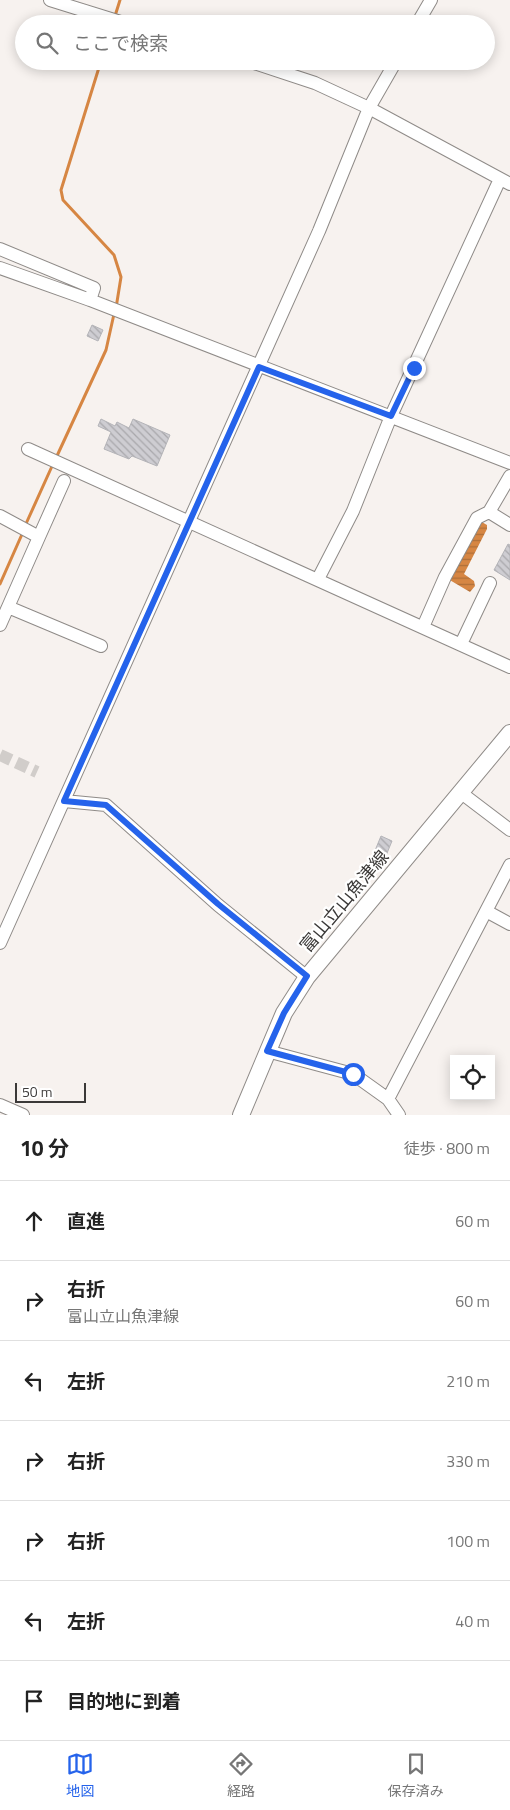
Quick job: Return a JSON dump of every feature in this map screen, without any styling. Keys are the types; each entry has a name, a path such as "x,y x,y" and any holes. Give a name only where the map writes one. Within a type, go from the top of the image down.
{"main road":[{"name":"富山立山魚津線","path":"242,1115 284,1013 307,976 510,733"}],"street":[{"path":"50,0 98,15"},
{"path":"422,15 431,0"},
{"path":"275,70 315,83 369,108 505,182 391,416 353,510 318,579"},
{"path":"0,943 259,367 319,231 369,108 391,70"},
{"path":"0,249 94,288 90,300"},
{"path":"0,268 90,300 510,463"},
{"path":"28,449 510,666"},
{"path":"423,626 445,578 477,518 488,512 510,476"},
{"path":"0,625 64,480"},
{"path":"488,512 510,525"},
{"path":"0,516 39,538"},
{"path":"461,644 490,582"},
{"path":"8,607 100,646"},
{"path":"460,792 510,830"},
{"path":"64,801 106,805 218,904 307,976"},
{"path":"388,1099 510,865"},
{"path":"486,911 510,924"},
{"path":"267,1051 353,1074 388,1099 399,1115"},
{"path":"0,1105 23,1115"}],"shaded area":[{"path":"480,521 487,525 487,529 464,574 474,581 475,586 470,592 448,579"}],"building":[{"path":"92,325 103,330 98,341 87,336"},
{"path":"101,419 115,426 117,422 129,428 133,419 170,435 157,466 132,456 129,459 104,449 111,432 98,426"},
{"path":"508,544 510,545 510,580 494,570"},
{"path":"381,836 392,841 385,858 374,853"}],"waterway":[{"path":"115,15 120,0"},
{"path":"98,70 61,190 63,200 114,255 121,277 116,308"},
{"path":"56,458 106,350 114,314"},
{"path":"25,526 53,464"},
{"path":"0,584 23,532"}],"tunnel":[{"path":"0,755 37,772"}],"route":[{"path":"353,1074 267,1051 284,1013 307,976 218,904 106,805 64,801 259,367 391,416 414,368"}]}
